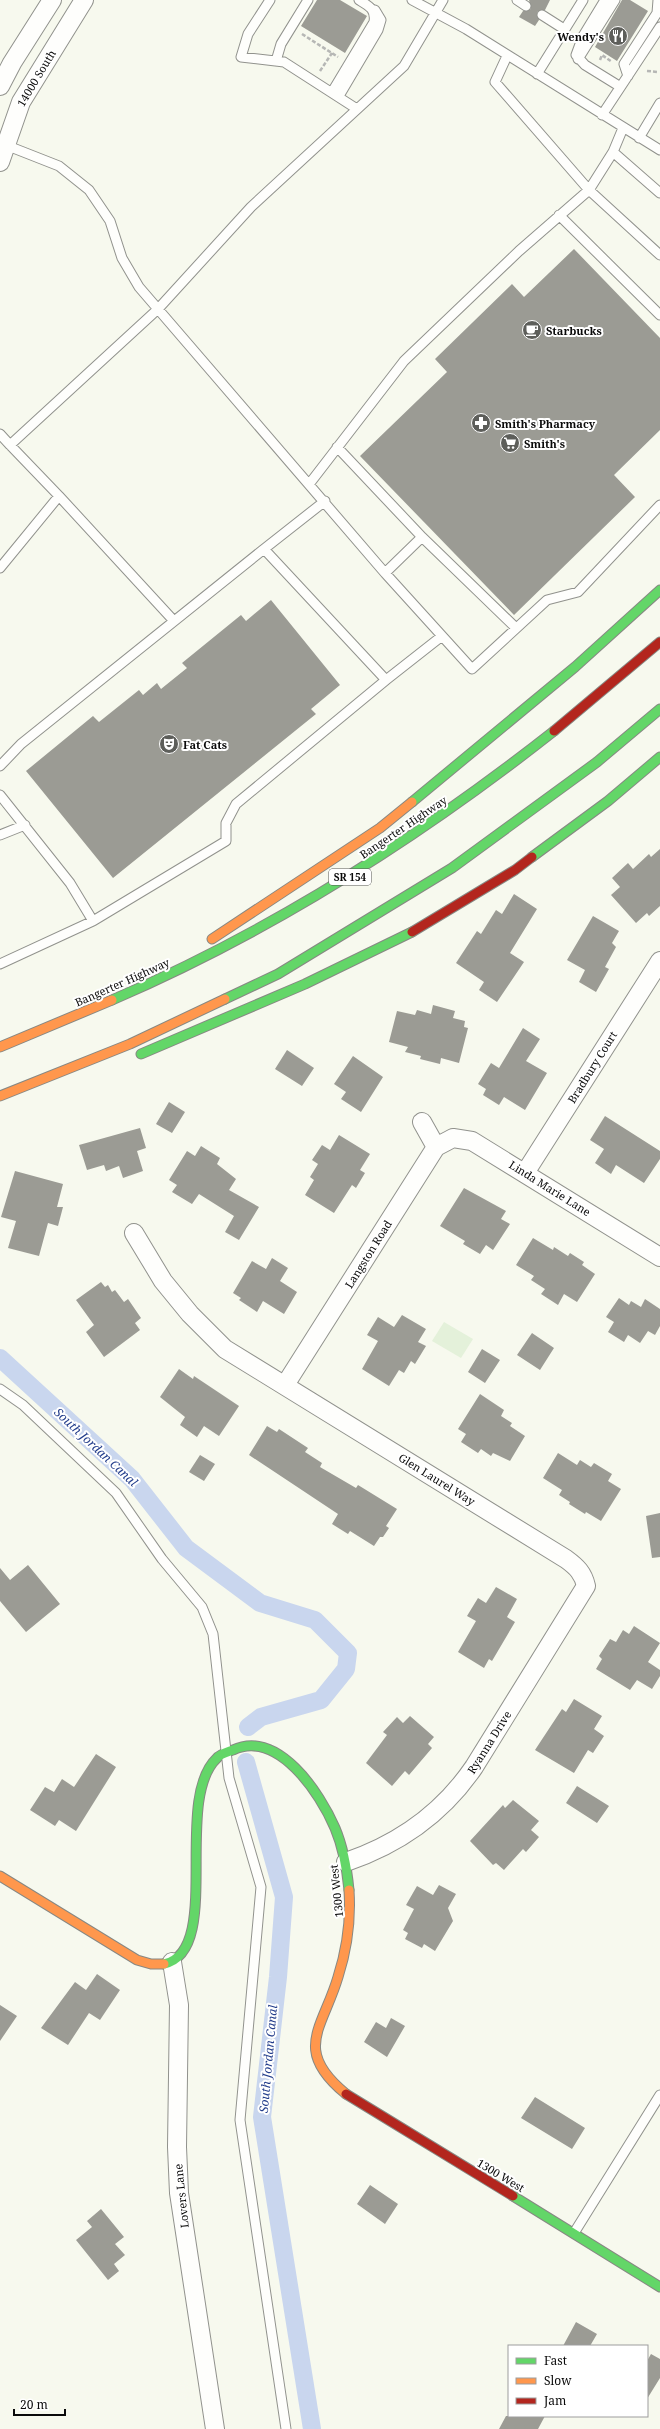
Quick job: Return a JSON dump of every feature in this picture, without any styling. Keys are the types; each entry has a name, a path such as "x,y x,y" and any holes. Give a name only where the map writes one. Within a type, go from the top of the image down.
{"main road":[{"path":"113,1001 269,903 380,828 563,676 660,590"},
{"name":"Bangerter Highway","path":"0,1047 113,1001 189,966 265,926 390,852 466,799 562,727 660,642"},
{"path":"0,1096 130,1044 278,974 452,868 597,762 660,709"},
{"path":"135,1056 305,984 413,931 515,870 608,801 660,757"},
{"name":"1300 West","path":"172,1962 188,1946 195,1929 195,1827 201,1785 213,1763 226,1751 247,1744 263,1746 277,1753 296,1769 321,1802 332,1822 346,1862 351,1900 348,1940 338,1979 320,2022 315,2039 317,2056 324,2070 344,2093 356,2102 574,2233 660,2288"},
{"path":"0,1876 137,1960 151,1965 172,1962"}],"street":[{"path":"0,86 12,63 52,0"},
{"name":"14000 South","path":"0,162 2,144 21,102 84,0"},
{"name":"Bradbury Court","path":"525,1172 660,961"},
{"path":"422,1122 436,1147"},
{"name":"Linda Marie Lane","path":"436,1147 453,1138 472,1141 525,1172 660,1257"},
{"name":"Langston Road","path":"286,1385 436,1147"},
{"name":"Glen Laurel Way","path":"134,1233 163,1281 190,1314 225,1349 286,1385 566,1559 578,1567 584,1577"},
{"name":"Ryanna Drive","path":"346,1862 382,1848 399,1839 429,1818 454,1793 474,1767 586,1586 584,1577"},
{"name":"Lovers Lane","path":"172,1962 179,2004 177,2147 179,2194 215,2429"}],"lane":[{"path":"270,0 248,34 241,57 284,62 336,94 357,109"},
{"path":"276,61 281,44 308,0"},
{"path":"336,94 374,22 374,12 371,7 359,0"},
{"path":"412,0 436,12 660,150"},
{"path":"10,445 158,309 251,208 404,66 443,0"},
{"path":"517,0 526,6"},
{"path":"537,74 583,0"},
{"path":"605,0 578,45 576,56 578,59 619,86"},
{"path":"578,59 615,0"},
{"path":"628,76 624,64 657,13 658,0"},
{"path":"542,14 564,29"},
{"path":"602,115 619,86 628,76 660,27"},
{"path":"507,56 495,82 589,190 660,255"},
{"path":"639,138 660,103"},
{"path":"310,483 404,361 560,215 589,190 613,152 623,128"},
{"path":"2,144 59,166 76,177 89,190 110,221 122,258 129,273 158,309 310,483 385,573 472,669 547,600 578,592 660,504"},
{"path":"613,152 660,193"},
{"path":"560,215 660,315"},
{"path":"0,434 174,620"},
{"path":"337,447 422,537 516,628"},
{"path":"0,568 59,496"},
{"path":"0,766 21,744 174,620 325,501"},
{"path":"385,573 422,537"},
{"path":"264,549 386,680"},
{"path":"0,964 93,921 226,842 226,822 236,804 386,680 442,636"},
{"path":"0,795 70,883 93,921"},
{"path":"0,835 25,825"},
{"path":"0,1389 23,1406 116,1493 162,1559 202,1607 213,1634 229,1778 260,1887 240,2120 286,2429"},
{"path":"574,2233 660,2095"}],"path":[{"path":"298,32 344,61"},
{"path":"329,57 332,53"},
{"path":"642,71 658,72"}],"green space":[{"path":"444,1322 473,1339 461,1358 432,1341"}],"building":[{"path":"317,0 340,0 367,16 345,53 301,26"},
{"path":"529,0 550,0 545,10 537,12 539,20 535,26 519,17 523,11 531,9"},
{"name":"Wendy's","path":"622,0 630,0 648,11 617,61 595,47"},
{"name":"Smith's","path":"574,249 660,338 660,430 614,475 635,497 514,615 360,456 447,372 435,359 512,284 524,297"},
{"name":"Fat Cats","path":"271,600 340,685 311,709 316,714 113,878 26,771 93,716 99,722 139,690 143,695 157,683 161,689 187,668 182,663 241,615 246,621"},
{"path":"660,849 660,906 649,916 647,913 636,923 611,895 620,887 612,878 628,863 633,869 649,854 651,857"},
{"path":"514,894 537,909 510,953 524,962 497,1002 479,990 484,982 456,963 477,931 481,934 496,910 502,914"},
{"path":"593,916 619,931 612,943 616,947 605,967 609,969 596,992 579,982 585,970 567,960"},
{"path":"433,1005 455,1011 453,1018 465,1021 464,1027 468,1028 459,1063 441,1058 440,1064 420,1059 421,1056 405,1052 408,1047 389,1042 397,1011 415,1015 417,1010 431,1014"},
{"path":"523,1028 540,1039 526,1061 547,1073 525,1110 504,1097 499,1105 483,1095 486,1089 478,1084 491,1063 499,1068"},
{"path":"287,1050 314,1068 302,1086 275,1069"},
{"path":"353,1056 383,1077 361,1112 341,1099 346,1092 334,1084"},
{"path":"169,1102 185,1112 172,1133 156,1124"},
{"path":"605,1116 660,1151 660,1159 644,1183 616,1165 611,1174 595,1163 604,1149 590,1140"},
{"path":"140,1128 146,1148 137,1151 143,1171 123,1178 119,1166 106,1171 104,1165 87,1170 79,1145"},
{"path":"339,1135 370,1154 360,1170 365,1173 356,1188 352,1185 334,1213 305,1195 314,1180 310,1177 318,1164 312,1160 322,1145 330,1150"},
{"path":"201,1146 220,1158 217,1164 236,1179 229,1190 259,1207 239,1240 225,1232 234,1216 199,1194 192,1204 172,1192 177,1185 169,1180 187,1151 195,1156"},
{"path":"15,1171 63,1184 57,1207 63,1207 58,1226 48,1223 39,1256 8,1248 16,1221 1,1217"},
{"path":"464,1188 506,1211 501,1219 510,1224 493,1250 486,1245 480,1254 463,1244 465,1241 440,1226"},
{"path":"533,1238 553,1250 554,1247 568,1256 570,1253 584,1262 582,1265 595,1274 577,1302 564,1294 558,1305 541,1294 545,1289 531,1280 534,1276 516,1265"},
{"path":"272,1258 288,1268 280,1281 297,1292 284,1314 263,1301 257,1312 239,1300 241,1298 233,1293 252,1261 266,1269"},
{"path":"101,1282 105,1287 108,1285 112,1292 115,1290 124,1302 128,1299 141,1318 135,1323 140,1330 104,1357 86,1332 94,1325 76,1300"},
{"path":"619,1298 629,1305 631,1301 641,1307 645,1299 660,1309 660,1326 655,1335 648,1331 640,1343 628,1335 624,1342 608,1332 614,1322 606,1317"},
{"path":"402,1315 426,1329 418,1342 426,1346 415,1364 411,1361 404,1373 399,1370 389,1386 362,1369 378,1341 367,1335 378,1317 394,1327"},
{"path":"532,1333 554,1348 540,1370 517,1355"},
{"path":"482,1349 500,1360 485,1383 468,1372"},
{"path":"179,1369 193,1379 194,1376 239,1406 219,1436 204,1426 197,1437 180,1425 185,1417 160,1397"},
{"path":"480,1394 504,1410 501,1416 512,1423 510,1426 525,1436 510,1461 493,1453 491,1456 481,1449 478,1453 461,1442 466,1434 458,1429"},
{"path":"267,1426 277,1432 279,1429 308,1448 305,1452 322,1463 320,1467 356,1488 358,1485 397,1509 386,1526 389,1528 374,1546 350,1531 348,1534 332,1524 338,1514 249,1455"},
{"path":"558,1453 577,1465 580,1460 591,1467 594,1463 612,1474 608,1481 621,1489 601,1521 586,1512 585,1514 569,1504 570,1502 559,1495 562,1490 543,1478"},
{"path":"200,1455 215,1464 204,1481 189,1472"},
{"path":"660,1513 660,1557 652,1558 646,1516"},
{"path":"28,1565 60,1604 26,1632 0,1601 0,1568 10,1580"},
{"path":"496,1587 517,1599 507,1617 515,1622 492,1661 489,1659 484,1668 458,1652 476,1621 467,1616 478,1598 486,1603"},
{"path":"634,1626 660,1643 648,1662 660,1670 660,1676 652,1689 637,1680 630,1690 596,1669 602,1659 599,1656 610,1639 616,1642 623,1630 629,1634"},
{"path":"574,1699 602,1716 594,1729 604,1736 593,1753 588,1750 574,1773 535,1750 562,1709 566,1712"},
{"path":"410,1716 434,1737 428,1744 432,1748 409,1775 405,1771 392,1786 366,1763 387,1735 383,1732 397,1717 403,1723"},
{"path":"96,1754 116,1767 76,1831 59,1820 55,1826 30,1810 45,1787 54,1792 62,1779 74,1787"},
{"path":"577,1786 609,1806 597,1823 566,1803"},
{"path":"513,1800 539,1821 531,1830 539,1837 526,1852 523,1849 504,1870 496,1863 493,1865 470,1841 503,1805 505,1808"},
{"path":"439,1885 456,1894 448,1908 453,1921 435,1951 424,1944 422,1948 405,1939 408,1933 403,1930 414,1909 406,1905 417,1886 433,1895"},
{"path":"97,1974 120,1990 100,2020 89,2013 68,2045 41,2028 75,1982 86,1990"},
{"path":"0,2005 17,2016 0,2041"},
{"path":"391,2018 405,2026 387,2057 364,2042 376,2022 386,2028"},
{"path":"535,2097 585,2128 572,2149 521,2118"},
{"path":"370,2185 398,2204 385,2224 357,2204"},
{"path":"101,2209 124,2237 115,2244 125,2255 114,2264 119,2271 108,2280 76,2240 92,2227 87,2221"},
{"path":"576,2322 597,2334 591,2345 564,2345"},
{"path":"651,2354 660,2359 660,2378 648,2397 648,2359"},
{"path":"506,2416 544,2417 538,2429 499,2429"}],"waterway":[{"name":"South Jordan Canal","path":"0,1358 132,1479 186,1548 260,1603 315,1620 348,1653 346,1669 321,1700 261,1717 248,1727"},
{"name":"South Jordan Canal","path":"246,1762 284,1897 278,1977 262,2117 312,2429"}],"traffic: fast":[{"path":"412,802 575,667 660,590"},
{"path":"225,999 278,974 452,868 597,762 660,709"},
{"path":"112,1000 229,944 342,880 450,809 554,731"},
{"path":"532,857 608,801 660,757"},
{"path":"141,1054 305,984 412,932"},
{"path":"164,1964 182,1953 191,1932 195,1904 198,1806 204,1778 217,1758 224,1753 250,1746 266,1748 281,1756 308,1782 319,1798 335,1828 344,1858 349,1890"},
{"path":"513,2196 660,2287"}],"traffic: slow":[{"path":"212,939 380,828 412,802"},
{"path":"0,1096 130,1044 225,999"},
{"path":"0,1047 112,1000"},
{"path":"0,1876 137,1960 151,1964 164,1964"},
{"path":"346,2094 330,2078 320,2064 316,2051 316,2038 332,1995 344,1956 349,1923 349,1890"}],"traffic: jam":[{"path":"554,731 660,642"},
{"path":"412,932 515,870 532,857"},
{"path":"346,2094 513,2196"}],"place":[{"name":"Wendy's","path":"618,36"},
{"name":"Starbucks","path":"532,330"},
{"name":"Smith's Pharmacy","path":"481,423"},
{"name":"Smith's","path":"510,443"},
{"name":"Fat Cats","path":"169,744"}]}
